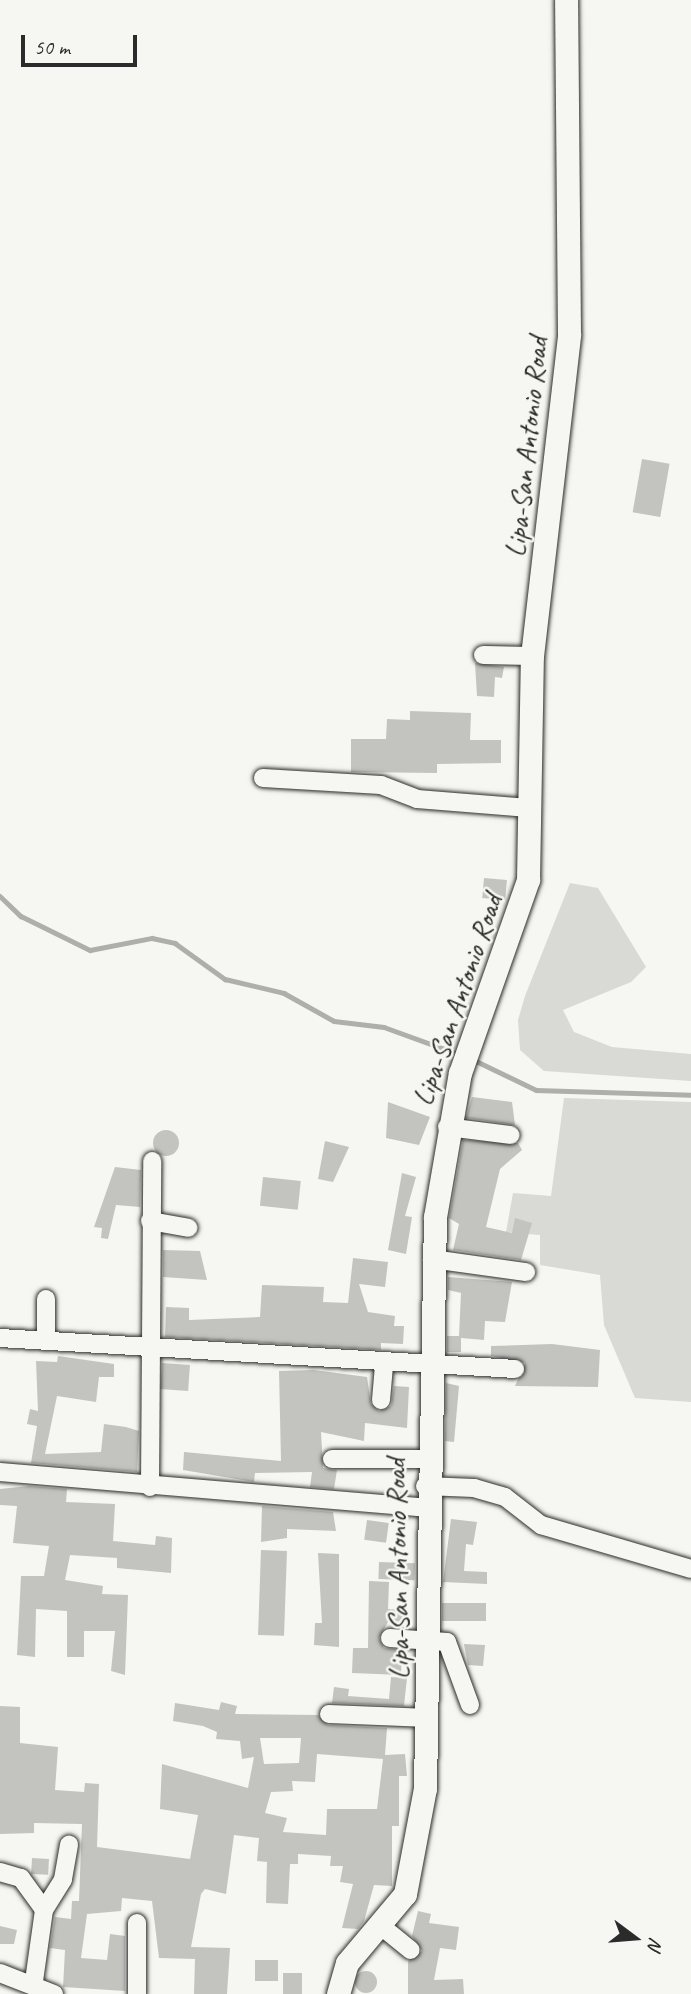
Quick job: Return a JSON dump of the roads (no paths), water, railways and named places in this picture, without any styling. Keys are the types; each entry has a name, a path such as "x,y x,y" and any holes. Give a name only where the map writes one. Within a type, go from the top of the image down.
{"main road":[{"name":"Lipa-San Antonio Road","path":"338,1994 347,1963 381,1926 412,1875 429,1718 426,1459 432,1259 447,1127 470,1042 523,905 532,656 569,334 566,0"}],"street":[{"path":"483,655 532,656"},
{"path":"263,778 381,785 417,799 528,807"},
{"path":"447,1127 510,1135"},
{"path":"150,1487 155,1346 150,1221 152,1161"},
{"path":"150,1221 188,1228"},
{"path":"432,1259 526,1272"},
{"path":"46,1299 46,1340"},
{"path":"0,1338 155,1346 429,1366 515,1368"},
{"path":"381,1400 384,1363"},
{"path":"332,1460 426,1459"},
{"path":"0,1472 150,1487 426,1497 495,1494 541,1525 691,1569"},
{"path":"390,1638 447,1642 470,1704"},
{"path":"329,1714 429,1718"},
{"path":"34,1981 44,1910 63,1879 69,1845"},
{"path":"0,1872 21,1878 44,1910"},
{"path":"136,1923 137,1994"},
{"path":"381,1926 411,1950"},
{"path":"0,1973 34,1981 54,1994"}],"waterway":[{"path":"0,896 21,916 90,950 152,938 175,943 225,979 284,993 334,1021 384,1027 458,1054"},
{"path":"472,1059 536,1090 691,1095"}]}
